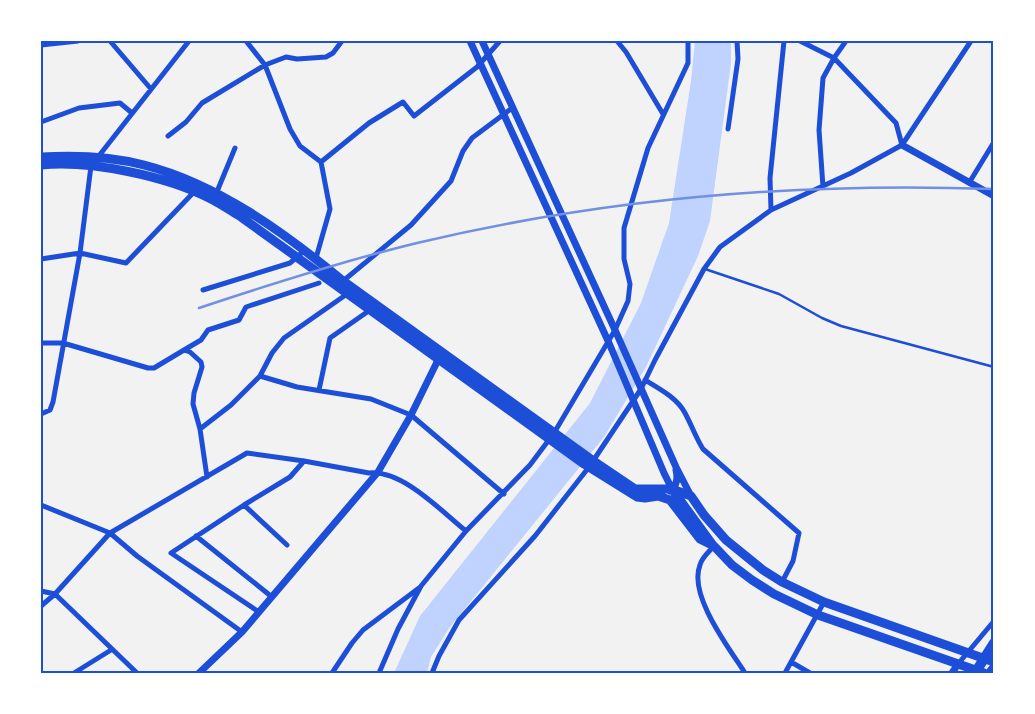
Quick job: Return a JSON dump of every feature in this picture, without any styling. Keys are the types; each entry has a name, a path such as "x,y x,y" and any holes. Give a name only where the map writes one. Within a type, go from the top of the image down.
{"highway":[{"path":"41,157 68,155 98,157 151,167 176,175 216,194 305,250 589,462 635,489 656,492 672,489 691,496 704,515 726,540 762,570 824,602 994,662"},
{"path":"41,165 92,166 143,175 210,198 241,217 438,360 555,438"},
{"path":"672,489 714,546 732,565 752,580 795,606 984,673"},
{"path":"656,492 670,500 700,539 714,546"},
{"path":"975,673 994,643"},
{"path":"990,673 994,668"}],"street":[{"path":"41,45 78,41"},
{"path":"110,41 152,89"},
{"path":"41,414 50,410 53,402 80,253 92,166 189,41"},
{"path":"246,41 265,65 290,129 300,146 321,162 330,209 316,258"},
{"path":"168,136 186,122 202,103 265,65 286,57 297,59 326,57 342,41"},
{"path":"470,41 612,351 672,489"},
{"path":"482,41 619,340 642,384 676,467 691,496"},
{"path":"321,162 368,123 403,102 414,116 480,64 500,41"},
{"path":"617,41 626,52 663,114"},
{"path":"379,673 398,629 421,586 466,532 555,438 615,330 628,301 630,284 624,259 624,228 648,148 688,63 688,41"},
{"path":"728,129 738,59 737,41"},
{"path":"771,210 770,178 784,41"},
{"path":"800,41 834,58 896,123 902,145 969,184 994,196"},
{"path":"823,187 819,130 823,78 846,41"},
{"path":"432,673 459,620 535,536 589,462 642,384 704,269 720,247 771,210 823,187 902,145 971,41"},
{"path":"41,122 79,108 120,103 132,113"},
{"path":"200,429 231,405 260,376 272,353 284,338 347,294 343,280 410,225 451,182 463,151 472,138 512,108"},
{"path":"969,184 994,142"},
{"path":"216,194 235,148"},
{"path":"41,259 80,253 126,263 194,192"},
{"path":"203,290 290,263 305,250"},
{"path":"41,343 63,343 148,368 154,368 201,340 208,330 238,320 246,307 319,282"},
{"path":"319,390 330,338 370,310"},
{"path":"184,350 190,352 202,362 193,404 200,429 207,477"},
{"path":"199,673 242,632 378,472 411,416 438,360"},
{"path":"260,376 296,387 371,398 411,416 504,494"},
{"path":"642,384 676,402 685,412 696,438 704,449 799,533 793,561 782,582"},
{"path":"41,606 55,594 110,533 246,453 368,473 378,472 407,483 466,532"},
{"path":"259,612 171,553 244,505 290,478 304,461"},
{"path":"672,489 678,476 676,467"},
{"path":"656,492 662,483 664,473"},
{"path":"41,505 110,533 137,556 242,632"},
{"path":"244,505 287,545"},
{"path":"196,536 272,597"},
{"path":"714,546 700,564 698,571 700,590 709,615 745,673"},
{"path":"332,673 352,642 363,630 421,586"},
{"path":"41,591 55,594 137,673"},
{"path":"785,673 824,602"},
{"path":"952,673 994,621"},
{"path":"74,673 111,650"},
{"path":"791,662 810,673"}],"lane":[{"path":"704,269 779,294 840,326 994,367"}],"water":[{"path":"695,41 731,41 731,63 710,221 698,256 646,367 604,437 450,627 431,657 427,673 394,673 420,616 590,403 641,303 669,223 691,81"}],"railway":[{"path":"199,308 307,273 417,243 488,227 631,204 776,191 921,187 994,189"}]}
